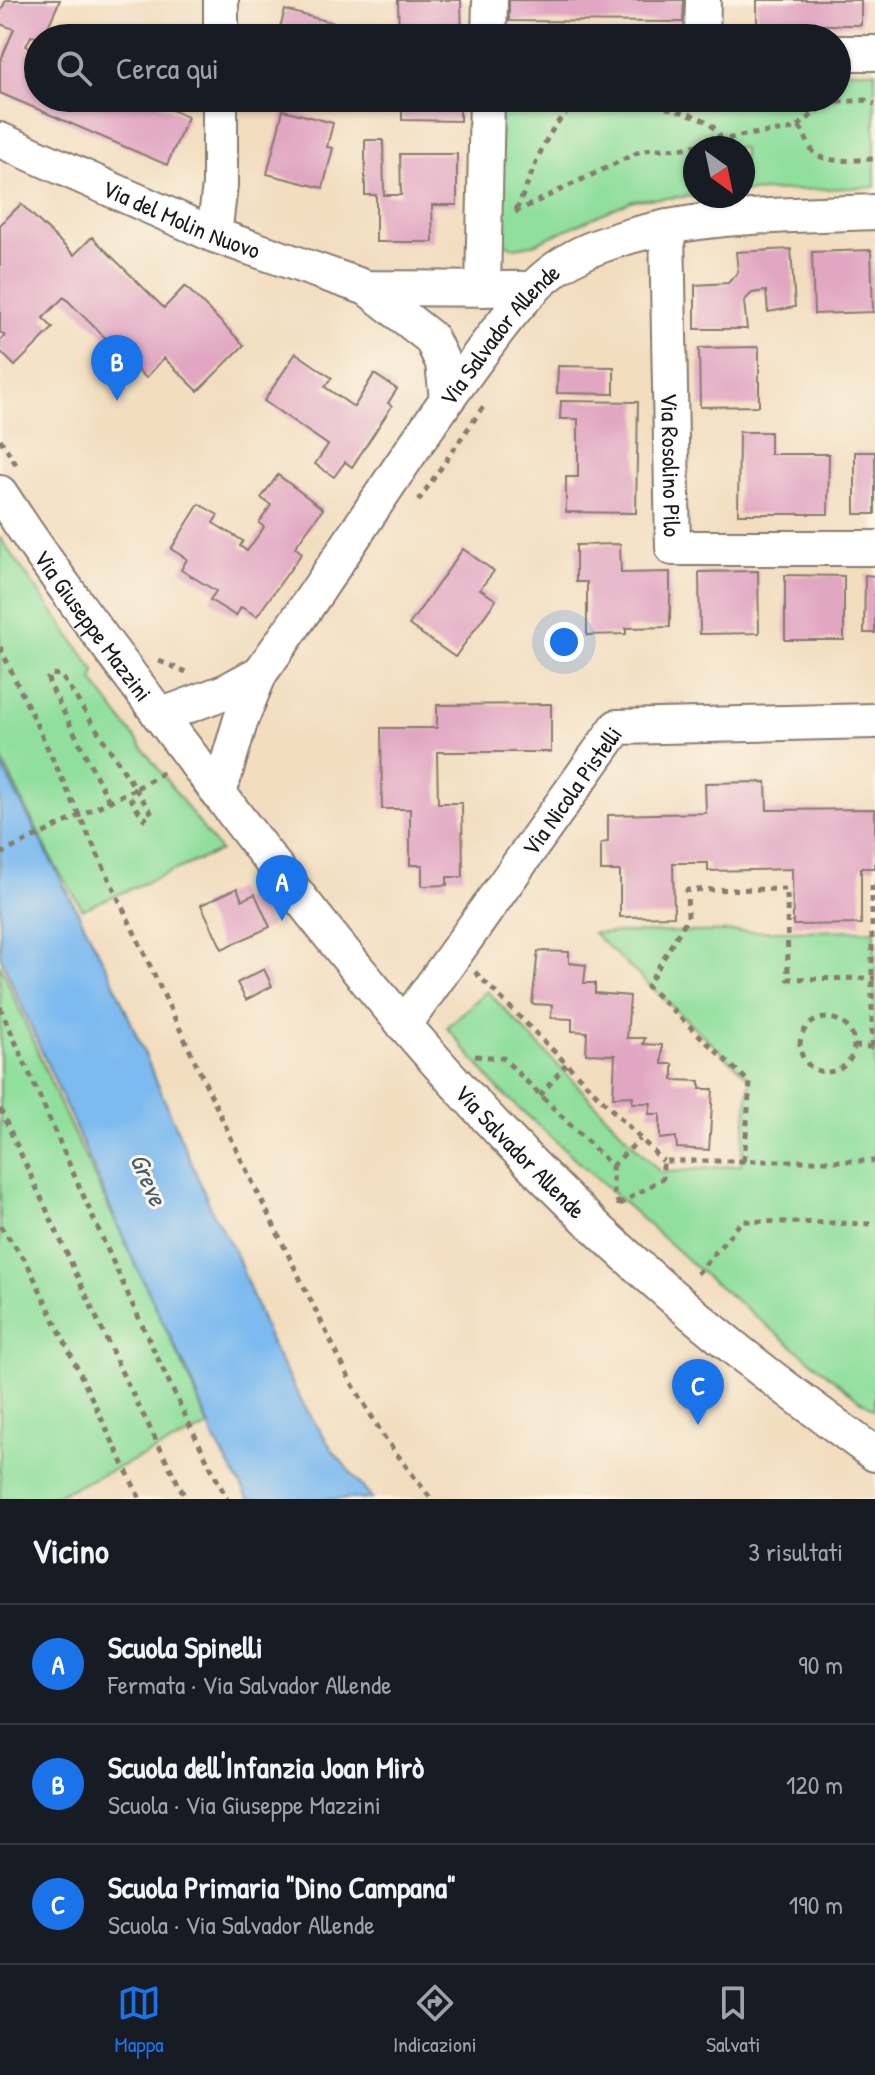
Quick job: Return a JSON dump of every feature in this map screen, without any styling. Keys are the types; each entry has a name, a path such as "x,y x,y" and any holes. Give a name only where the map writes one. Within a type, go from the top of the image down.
{"street":[{"path":"221,0 221,24"},
{"path":"489,24 490,0"},
{"path":"702,24 703,0"},
{"path":"851,53 875,53"},
{"path":"214,235 220,185 220,112"},
{"path":"483,289 487,112"},
{"name":"Via del Molin Nuovo","path":"0,140 214,235 367,288 533,289"},
{"name":"Via Salvador Allende","path":"219,793 241,719 260,673 447,399 516,307 553,271 604,244 667,227 733,218 875,212"},
{"name":"Via Rosolino Pilo","path":"667,227 673,548 875,548"},
{"name":"Via del Molin Nuovo","path":"367,288 431,338 443,363 447,399"},
{"name":"Via Giuseppe Mazzini","path":"13,486 75,604 160,716"},
{"name":"Via Salvador Allende","path":"260,673 227,691 160,716 304,903 404,1025 508,1139 672,1297 788,1390 875,1454"},
{"name":"Via Nicola Pistelli","path":"404,1025 617,727 875,721"}],"path":[{"path":"851,101 865,100 875,104"},
{"path":"515,212 537,156 566,112"},
{"path":"682,112 709,122 720,136"},
{"path":"746,136 799,127 816,112"},
{"path":"799,127 804,131 810,148 825,159 875,159"},
{"path":"483,235 515,212 643,150 683,148"},
{"path":"411,511 486,403"},
{"path":"0,439 13,486"},
{"path":"0,647 241,1159 350,1380 384,1437 431,1499"},
{"path":"153,657 180,671 194,674"},
{"path":"109,801 49,683 51,674 61,675 152,814 144,819 127,793"},
{"path":"0,854 137,788 169,769"},
{"path":"854,1046 874,1047 872,881 875,881"},
{"path":"744,1161 750,1083 647,986 688,917 687,890 787,889 788,979 874,978"},
{"path":"466,982 474,971 663,1161 875,1161"},
{"path":"0,1007 106,1249 183,1415 227,1499"},
{"path":"824,1018 833,1019 849,1029 854,1046 848,1063 825,1073 809,1067 803,1060 799,1043 807,1026 824,1018"},
{"path":"467,1047 476,1057 503,1058 612,1166 614,1192 619,1205 630,1215"},
{"path":"540,1096 566,1064"},
{"path":"0,1109 123,1375 186,1499"},
{"path":"612,1166 640,1139"},
{"path":"619,1205 663,1178 663,1161"},
{"path":"697,1274 742,1221 875,1224"},
{"path":"0,1226 26,1261 140,1499"},
{"path":"686,1265 708,1284"}],"green space":[{"path":"851,71 875,71 875,187 755,192 755,136 683,136 683,197 633,200 531,245 515,248 501,242 500,112 851,112"},
{"path":"0,538 95,671 93,680 100,691 220,851 83,909 55,865 0,756"},
{"path":"875,930 875,1410 702,1273 497,1088 447,1027 487,991 661,1173 741,1165 750,1079 593,933"},
{"path":"0,964 64,1113 190,1380 208,1427 48,1499 0,1499"}],"water":[{"name":"Greve","path":"0,762 112,978 213,1213 236,1254 272,1346 303,1404 334,1452 372,1499 249,1499 215,1441 192,1381 136,1266 0,956"}],"building":[{"path":"6,0 60,0 49,24 24,24 24,103 0,93 0,62 14,29 0,24 0,13"},
{"path":"398,0 461,0 462,24 399,24"},
{"path":"509,0 684,0 683,22 509,21"},
{"path":"757,0 861,0 861,25 757,24"},
{"path":"285,10 334,23 334,24 281,24"},
{"path":"44,112 177,112 188,117 167,165"},
{"path":"282,112 333,123 327,147 333,148 323,188 267,174"},
{"path":"402,112 460,112 460,121 402,120"},
{"path":"365,140 383,140 384,195 401,195 400,154 457,154 457,205 432,205 433,242 376,242 376,195 365,195"},
{"path":"21,204 74,255 92,237 164,308 185,286 244,345 198,391 164,358 146,378 64,297 43,318 53,328 15,366 0,351 0,341 5,336 0,332 0,225"},
{"path":"791,249 795,307 768,312 766,291 752,293 744,301 747,329 695,329 695,285 728,283 738,272 736,252"},
{"path":"871,250 873,312 814,314 812,252"},
{"path":"759,347 759,406 700,407 699,348"},
{"path":"296,353 332,378 325,387 354,407 374,374 397,389 388,403 392,406 352,467 345,462 334,477 315,464 328,445 264,401"},
{"path":"558,366 614,367 614,394 557,393"},
{"path":"561,401 638,402 636,513 566,512 566,477 578,477 578,419 560,419"},
{"path":"739,432 770,432 770,454 829,454 828,514 738,514"},
{"path":"855,452 875,452 875,514 855,514"},
{"path":"278,475 323,509 295,547 302,553 257,616 241,607 236,616 210,600 216,591 181,570 187,559 171,549 199,504 218,515 213,523 243,541 240,546 247,551 264,527 259,523 271,505 261,498"},
{"path":"620,544 621,573 670,572 670,627 626,628 626,634 587,635 587,582 576,582 576,545"},
{"path":"463,549 494,571 480,589 496,600 455,657 409,625"},
{"path":"758,571 759,633 700,634 699,572"},
{"path":"785,575 844,576 844,640 785,640"},
{"path":"865,575 875,576 875,633 864,633"},
{"path":"551,704 551,752 437,752 438,803 462,803 463,877 447,877 447,885 422,886 422,865 410,865 410,809 382,809 381,728 437,728 437,705"},
{"path":"766,782 767,810 875,809 875,868 861,868 861,924 793,925 792,869 708,871 708,863 673,863 674,916 620,917 620,871 601,871 601,843 608,842 608,815 706,813 705,783"},
{"path":"237,888 242,900 255,894 270,927 222,949 201,905"},
{"path":"538,951 569,952 569,963 586,965 584,983 595,983 595,993 630,996 627,1038 645,1038 643,1044 662,1045 662,1064 673,1064 673,1080 700,1081 700,1089 713,1089 709,1150 677,1148 676,1137 660,1139 660,1114 649,1114 651,1103 632,1103 633,1096 613,1097 615,1055 586,1054 587,1032 572,1031 572,1019 551,1018 552,1005 532,1004"},
{"path":"264,969 272,986 246,1000 237,983"}],"place":[{"name":"Scuola dell'Infanzia Joan Mirò","path":"117,401"},
{"name":"Scuola Spinelli","path":"282,921"},
{"name":"Scuola Primaria \"Dino Campana\"","path":"698,1425"}]}
